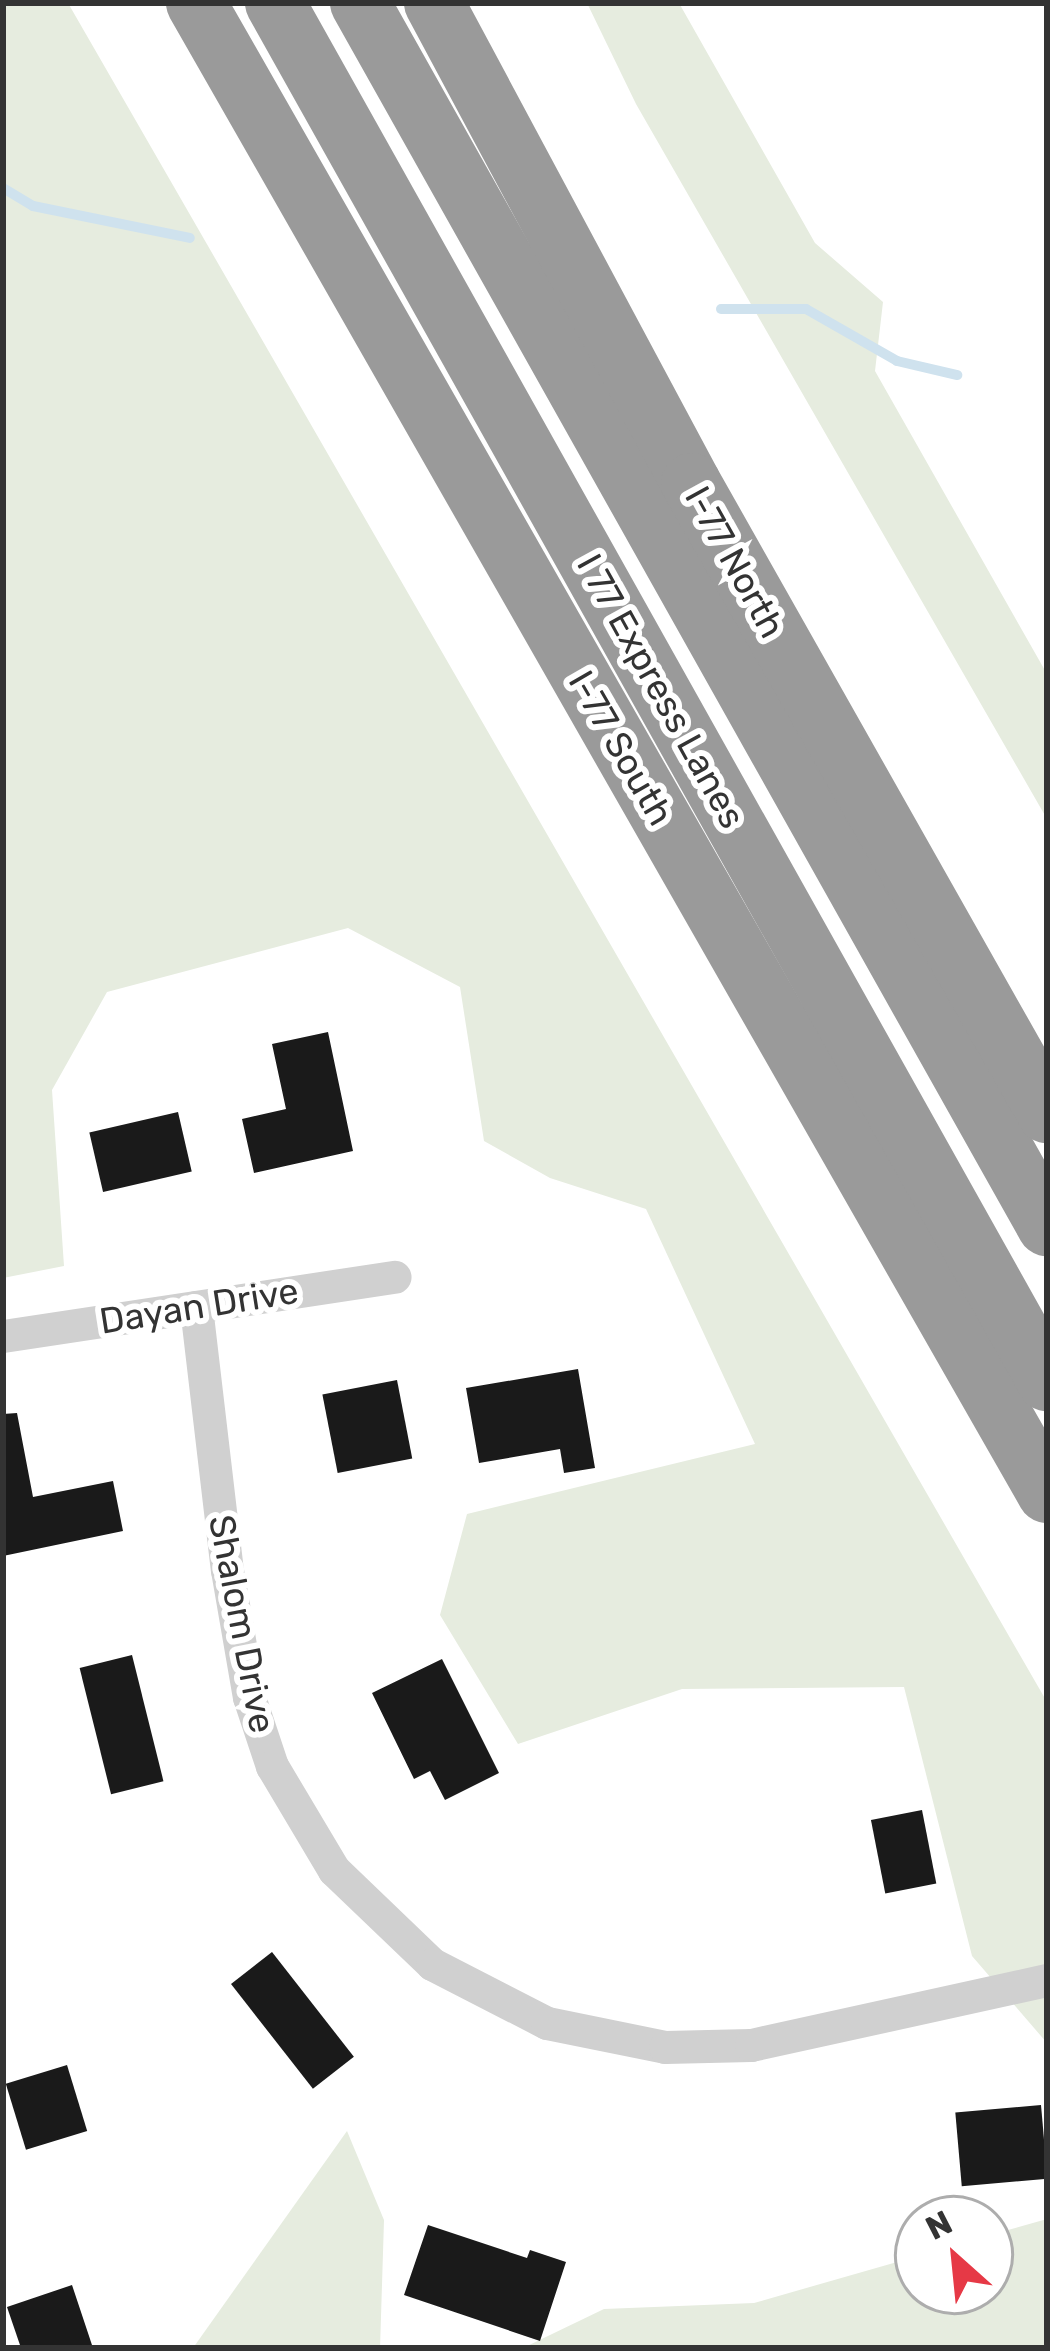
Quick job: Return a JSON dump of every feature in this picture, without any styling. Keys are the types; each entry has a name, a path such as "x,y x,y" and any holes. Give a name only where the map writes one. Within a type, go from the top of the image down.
{"highway":[{"name":"I-77 South","path":"196,3 1047,1493"},
{"name":"I 77 Express Lanes","path":"275,3 1047,1381"},
{"name":"I 77 Express Lanes","path":"360,3 1047,1226"},
{"name":"I-77 North","path":"434,3 691,483 1047,1113"}],"street":[{"name":"Dayan Drive","path":"3,1336 395,1277"},
{"name":"Shalom Drive","path":"196,1307 227,1570 249,1697 272,1766 334,1870 432,1964 547,2023 665,2047 751,2045 1047,1980"}],"shaded area":[{"path":"3,3 68,3 1047,1702 1047,2043 972,1956 904,1687 682,1689 518,1744 440,1615 467,1514 755,1444 646,1209 550,1178 484,1141 460,987 348,928 107,992 52,1090 64,1266 3,1278"},
{"path":"587,3 679,3 815,243 883,302 875,371 1047,674 1047,819 636,104"},
{"path":"347,2131 384,2220 380,2348 193,2348"},
{"path":"1047,2219 1047,2348 523,2348 604,2309 754,2303 894,2263 894,2315 1014,2315 1014,2228"}],"building":[{"path":"328,1032 353,1151 254,1173 242,1119 286,1109 272,1044"},
{"path":"178,1112 192,1171 103,1192 89,1132"},
{"path":"578,1369 595,1468 564,1473 560,1449 479,1463 466,1388"},
{"path":"397,1380 412,1459 338,1473 322,1395"},
{"path":"17,1413 33,1497 113,1481 123,1531 3,1556 3,1414"},
{"path":"132,1655 163,1781 111,1794 80,1668"},
{"path":"442,1659 499,1773 445,1800 430,1771 414,1779 372,1693"},
{"path":"922,1810 936,1884 885,1894 871,1820"},
{"path":"272,1952 354,2057 313,2089 231,1984"},
{"path":"67,2065 87,2131 26,2150 6,2084"},
{"path":"1041,2105 1047,2179 962,2186 955,2112"},
{"path":"428,2225 527,2258 530,2250 566,2262 540,2341 404,2295"},
{"path":"72,2285 93,2348 21,2348 7,2307"}],"waterway":[{"path":"3,188 33,206 190,238"},
{"path":"721,309 806,309 897,361 957,375"}]}
